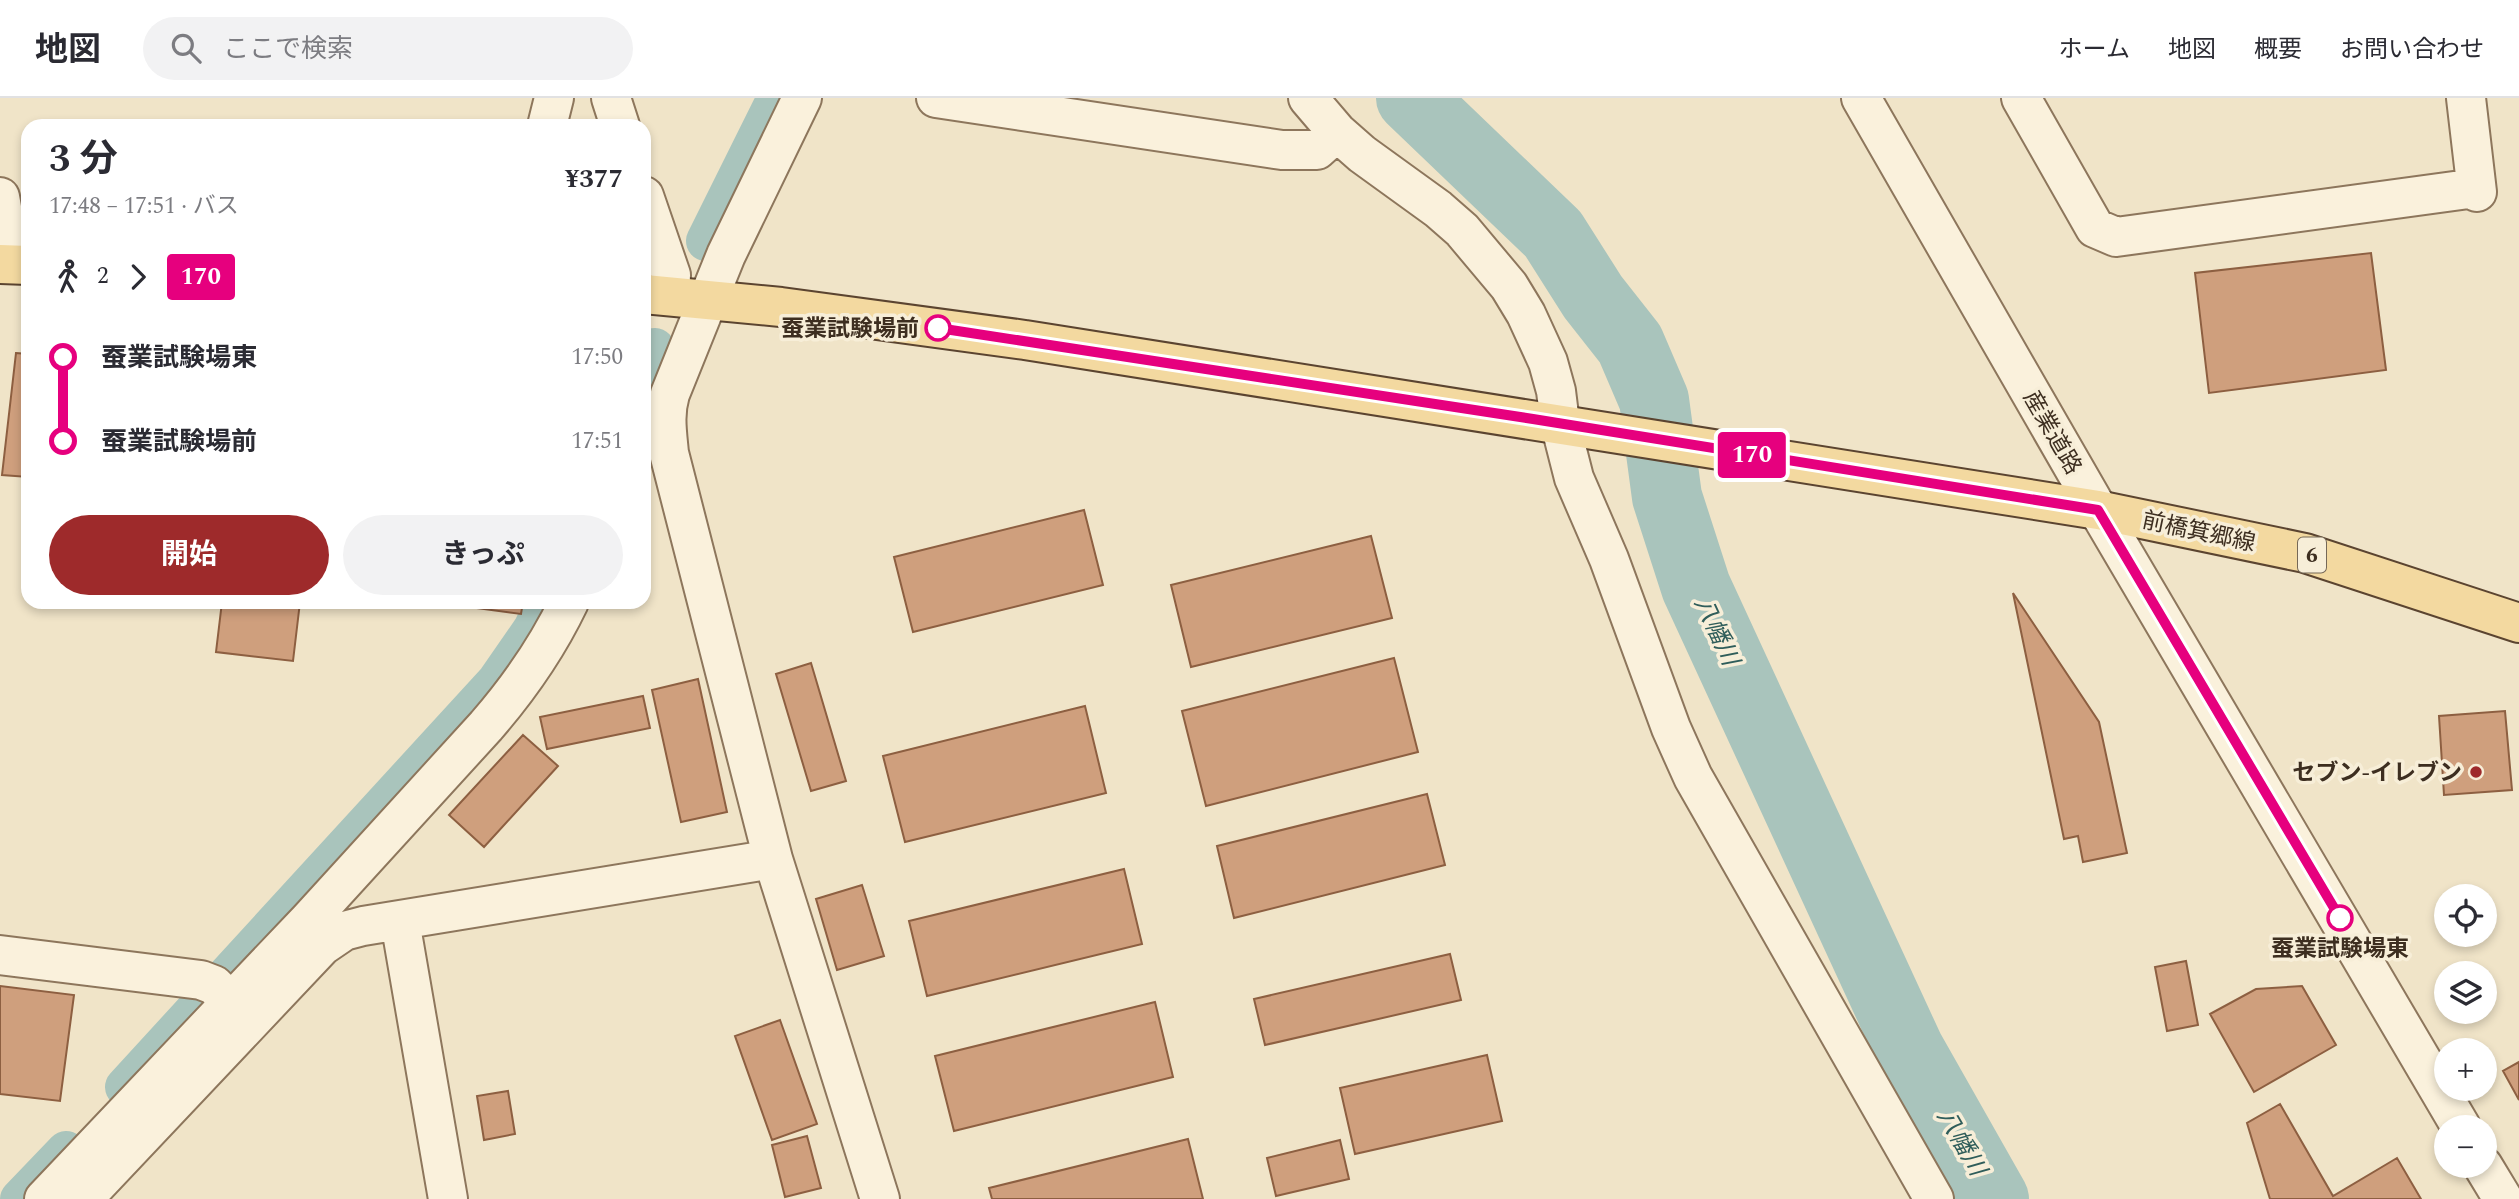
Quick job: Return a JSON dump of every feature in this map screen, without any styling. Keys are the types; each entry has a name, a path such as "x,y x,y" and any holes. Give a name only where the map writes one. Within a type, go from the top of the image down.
{"main road":[{"name":"6","path":"657,295 859,317 1016,338 1570,425"},
{"name":"前橋箕郷線","path":"1570,425 2098,510 2305,553 2519,623"}],"street":[{"path":"549,119 554,98"},
{"path":"611,98 618,119"},
{"path":"802,98 726,255 666,409 657,457 773,859 880,1199"},
{"path":"936,98 1282,150 1317,150 1337,132"},
{"path":"1308,98 1337,132 1362,154 1438,209 1462,230 1509,286 1526,314 1548,362 1570,425 1574,478 1609,559 1671,728 1693,777 1934,1199"},
{"name":"産業道路","path":"1861,98 2098,510 2454,1115"},
{"path":"2021,98 2095,228 2116,237 2476,190 2466,98"},
{"path":"0,197 11,264"},
{"path":"651,216 671,275 657,295"},
{"path":"83,1199 319,930 515,693 543,651 565,609"},
{"path":"44,1199 231,1002 319,930 344,931 773,859"},
{"path":"400,921 448,1199"},
{"path":"0,955 201,980 214,985 231,1002"},
{"path":"2490,1178 2503,1199"}],"building":[{"path":"2371,253 2386,370 2209,393 2195,273"},
{"path":"16,353 21,353 21,476 2,475"},
{"path":"1084,510 1103,585 913,632 894,557"},
{"path":"1371,536 1392,618 1191,667 1171,585"},
{"path":"2013,593 2099,722 2127,853 2083,862 2078,836 2064,839"},
{"path":"221,609 299,609 293,661 216,652"},
{"path":"484,609 522,609 521,614"},
{"path":"1394,658 1418,752 1206,806 1182,711"},
{"path":"811,663 846,781 811,791 776,674"},
{"path":"698,679 727,812 681,822 652,690"},
{"path":"643,696 650,728 547,749 540,717"},
{"path":"1085,706 1106,793 905,842 883,756"},
{"path":"2505,711 2512,790 2444,795 2439,716"},
{"path":"523,735 558,766 484,847 449,815"},
{"path":"1427,794 1445,865 1234,918 1217,846"},
{"path":"1124,869 1142,944 927,996 909,921"},
{"path":"862,885 884,956 837,970 816,899"},
{"path":"1450,954 1461,1000 1265,1045 1254,999"},
{"path":"2186,961 2198,1025 2167,1031 2155,967"},
{"path":"0,986 74,995 60,1101 0,1094"},
{"path":"2302,986 2336,1045 2254,1092 2210,1014 2256,989"},
{"path":"1155,1002 1173,1077 954,1131 935,1056"},
{"path":"780,1020 817,1124 772,1140 735,1036"},
{"path":"1487,1055 1502,1121 1355,1154 1340,1088"},
{"path":"2519,1062 2519,1100 2503,1071"},
{"path":"508,1091 515,1134 484,1140 477,1096"},
{"path":"2280,1104 2333,1196 2397,1158 2421,1199 2270,1199 2247,1123"},
{"path":"807,1136 821,1188 785,1197 772,1145"},
{"path":"1188,1139 1203,1199 992,1199 989,1188"},
{"path":"1340,1140 1349,1179 1276,1196 1267,1158"}],"waterway":[{"path":"706,241 777,98"},
{"name":"八幡川","path":"1411,98 1553,234 1593,297 1630,344 1654,400 1667,497 1696,587 1909,1049 1994,1199"},
{"path":"651,357 655,348"},
{"path":"125,1087 497,681 533,629 543,609"},
{"path":"20,1199 66,1151"}],"bus line":[{"name":"170","path":"938,328 1560,423 2098,510 2340,918"}],"place":[{"name":"蚕業試験場前","path":"938,328"},
{"name":"セブン-イレブン","path":"2476,772"},
{"name":"蚕業試験場東","path":"2340,918"}]}
